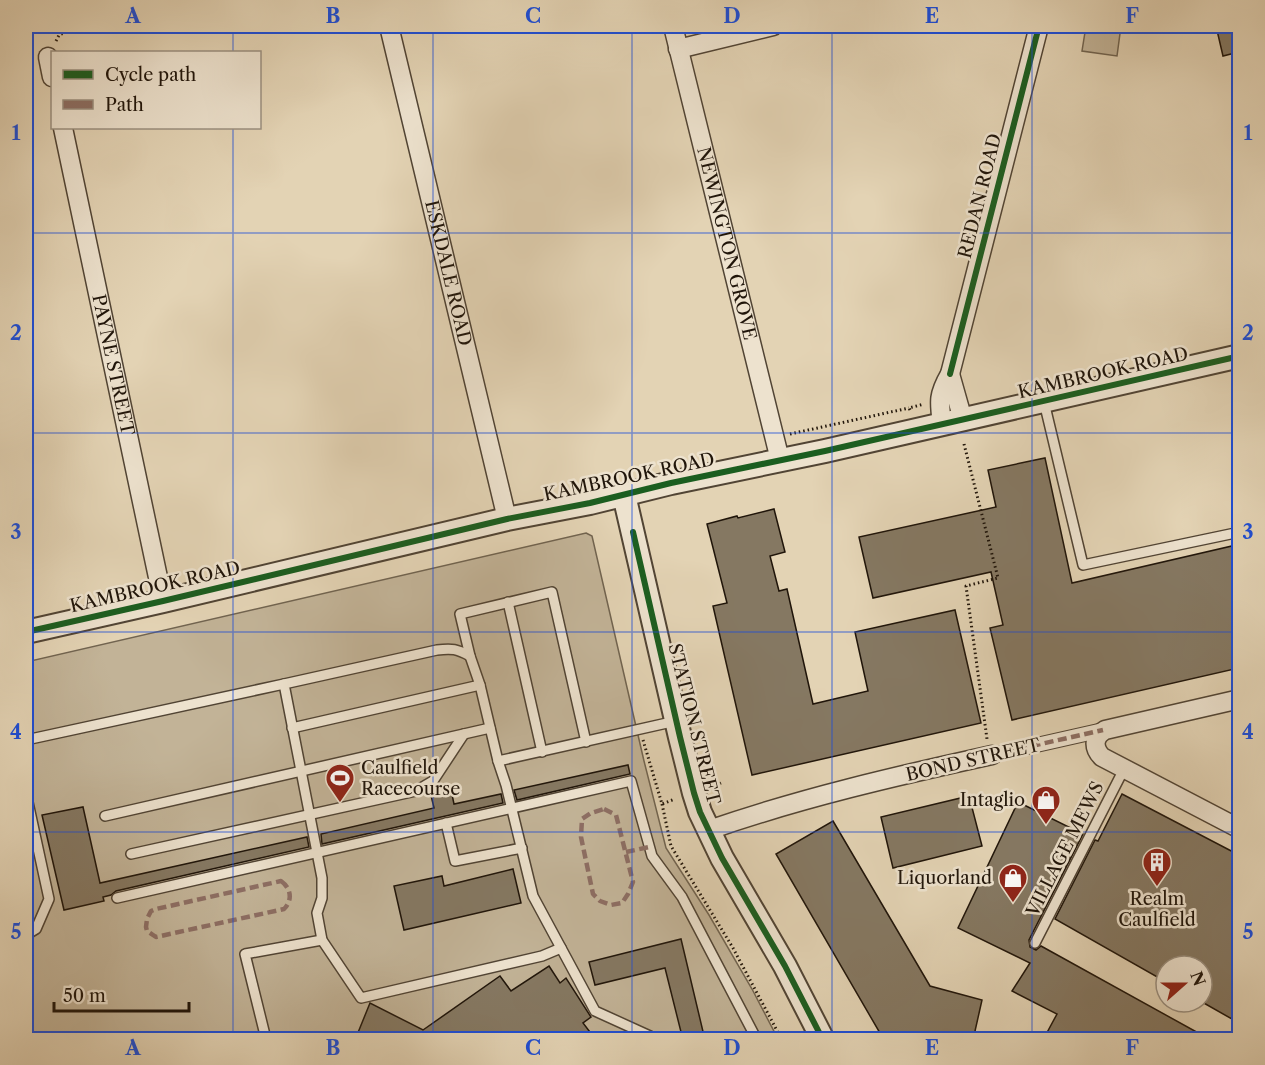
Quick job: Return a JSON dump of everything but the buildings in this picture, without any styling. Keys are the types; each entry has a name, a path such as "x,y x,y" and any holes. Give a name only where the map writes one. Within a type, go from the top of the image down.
{"street":[{"name":"ESKDALE ROAD","path":"389,26 507,519"},
{"name":"NEWINGTON GROVE","path":"673,26 780,460"},
{"path":"678,49 773,26"},
{"name":"REDAN ROAD","path":"952,422 940,401 942,388 950,374 1039,26"},
{"path":"48,57 51,72"},
{"name":"PAYNE STREET","path":"63,129 163,601"},
{"name":"KAMBROOK ROAD","path":"26,632 507,519 825,451 1239,356"},
{"name":"STATION STREET","path":"624,495 694,793 722,858 785,966 823,1040"},
{"name":"BOND STREET","path":"709,830 840,790 1239,699"},
{"path":"1103,730 1095,741 1097,752 1102,757 1239,829"}],"lane":[{"path":"1044,402 1083,566 1239,532"},
{"path":"586,742 552,592 460,614 512,807 533,896 595,1011 650,1036 652,1040"},
{"path":"508,602 542,752"},
{"path":"26,740 437,650 459,650 470,656"},
{"path":"284,684 323,891 317,913 322,940 361,998 542,956 561,948"},
{"path":"292,728 480,685"},
{"path":"498,761 676,721"},
{"path":"105,816 490,728"},
{"path":"131,854 416,791 433,780 464,734"},
{"name":"VILLAGE MEWS","path":"1035,944 1124,769"},
{"path":"117,898 631,781 652,856 682,897 757,1040"},
{"path":"26,793 49,899 36,928 26,935"},
{"path":"446,823 455,861 522,848"},
{"path":"272,1040 265,1035 245,954 322,940"}],"path":[{"path":"48,57 59,35 82,26"},
{"path":"774,437 909,408"},
{"path":"964,444 998,578 966,586 986,736 992,755"},
{"path":"662,804 671,846 733,948 782,1040"}],"shaded area":[{"path":"1086,26 1121,26 1117,56 1082,51"},
{"name":"Caulfield Racecourse","path":"586,533 592,536 666,848 709,915 778,1039 26,1039 26,662"}],"marked path":[{"path":"992,755 1103,730"},
{"path":"604,809 616,815 633,882 622,903 611,905 600,901 593,894 581,837 582,819 604,809"},
{"path":"626,852 649,847"},
{"path":"281,881 290,894 289,902 284,909 156,937 147,931 147,919 151,911 156,909 281,881"}],"cycle path":[{"path":"950,374 1039,26"},
{"path":"26,632 507,519 825,451 1240,356"},
{"path":"633,532 680,737 700,812 722,858 785,966 823,1040"}],"place":[{"name":"Caulfield Racecourse","path":"340,804"},
{"name":"Intaglio","path":"1046,826"},
{"name":"Realm Caulfield","path":"1157,888"},
{"name":"Liquorland","path":"1013,904"}]}
